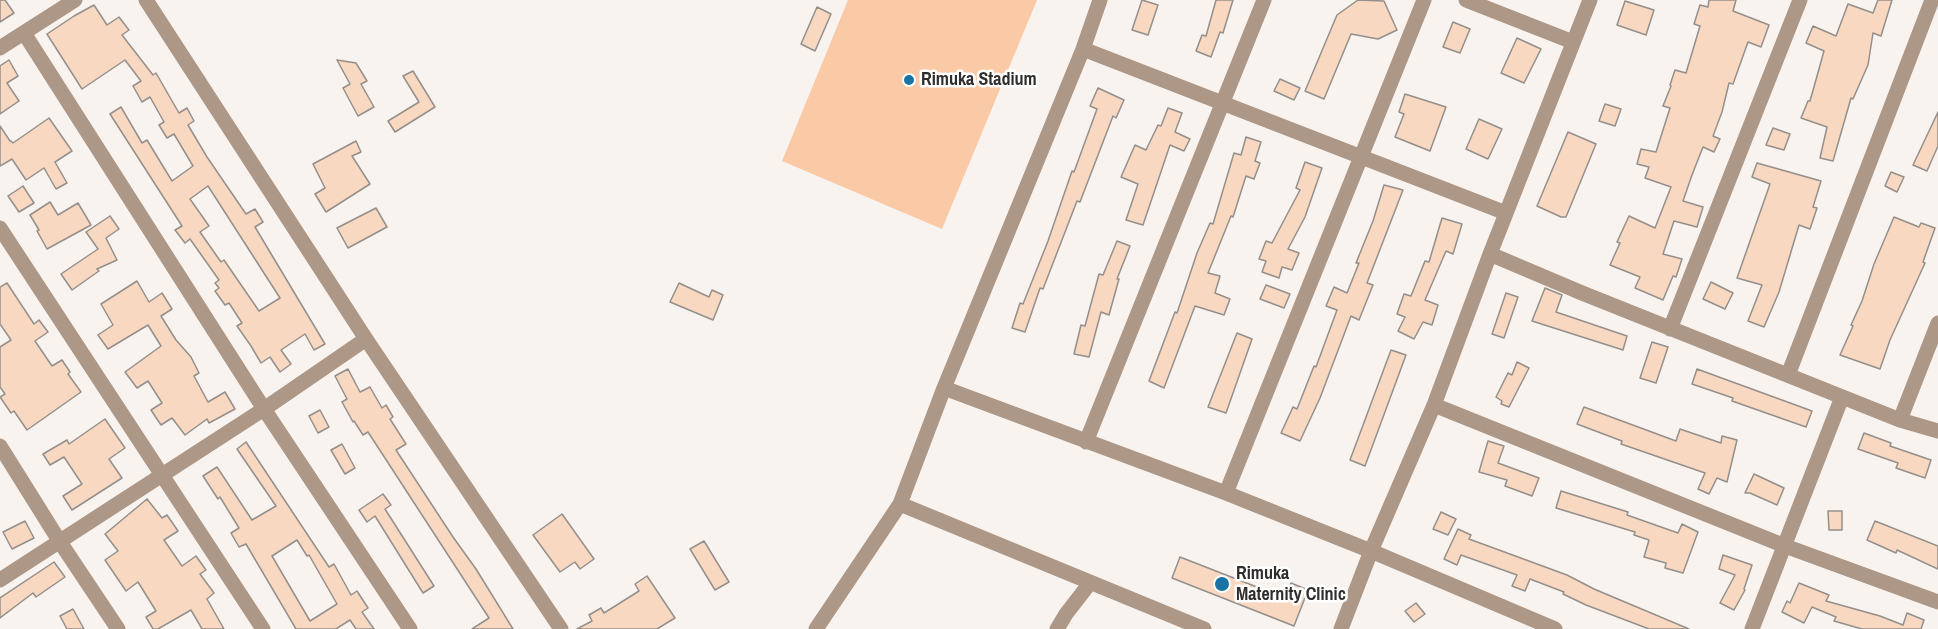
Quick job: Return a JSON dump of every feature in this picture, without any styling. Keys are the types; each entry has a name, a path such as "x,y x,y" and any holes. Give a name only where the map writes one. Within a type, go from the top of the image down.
{"street":[{"path":"0,48 75,0"},
{"path":"147,0 366,339 561,629"},
{"path":"816,629 900,504 944,388 1101,0"},
{"path":"1086,442 1264,0"},
{"path":"1226,493 1424,0"},
{"path":"1466,0 1574,42"},
{"path":"1341,629 1371,551 1434,405 1490,254 1590,0"},
{"path":"1670,329 1800,0"},
{"path":"1788,375 1932,0"},
{"path":"24,33 264,409 410,629"},
{"path":"1083,49 1506,213"},
{"path":"0,228 263,629"},
{"path":"1490,254 1670,329 1900,420 1938,431"},
{"path":"1900,420 1938,323"},
{"path":"0,580 264,409 366,339"},
{"path":"944,388 1226,493 1555,629"},
{"path":"1752,629 1842,397"},
{"path":"1434,405 1785,546 1938,602"},
{"path":"0,446 118,629"},
{"path":"900,504 1204,629"},
{"path":"1058,629 1066,614 1090,583"}],"shaded area":[{"name":"Rimuka Stadium","path":"848,0 1037,0 942,229 782,161"}],"building":[{"path":"0,0 5,0 14,13 0,22"},
{"path":"1142,0 1158,5 1148,35 1132,30"},
{"path":"1216,0 1233,0 1223,33 1220,32 1211,57 1196,51 1202,35 1206,36"},
{"path":"1358,0 1384,1 1397,30 1378,39 1351,34 1324,99 1305,91 1337,15"},
{"path":"1709,0 1736,0 1733,11 1769,25 1761,47 1748,42 1733,84 1729,83 1713,136 1720,139 1714,152 1703,147 1692,175 1683,201 1703,207 1697,227 1674,221 1663,254 1682,259 1676,277 1673,276 1663,300 1635,288 1640,277 1610,265 1629,216 1655,228 1671,187 1645,178 1649,167 1637,164 1641,149 1656,152 1670,108 1663,106 1675,70 1686,73 1700,26 1694,24 1700,5 1708,7"},
{"path":"1878,0 1892,0 1881,36 1873,33 1868,65 1853,99 1851,98 1833,161 1820,158 1827,127 1801,118 1810,101 1824,51 1806,43 1813,26 1836,36 1848,4 1873,13"},
{"path":"1625,1 1654,10 1646,35 1617,25"},
{"path":"94,5 107,25 119,17 129,30 122,35 153,75 156,73 179,113 187,108 194,121 188,125 246,214 255,209 263,222 255,227 325,344 314,350 305,334 281,350 291,364 280,372 270,357 261,363 237,326 242,323 229,303 225,305 215,291 219,288 215,283 219,280 190,239 185,243 175,230 182,226 110,114 121,107 142,143 147,140 172,181 193,166 174,134 167,138 159,125 164,122 150,97 142,102 133,86 141,81 125,60 82,89 47,34","holes":["208,186 280,298 259,311 224,260 221,262 200,232 209,226 190,199"]},
{"path":"817,7 831,14 815,51 801,44"},
{"path":"1453,22 1470,29 1460,53 1443,47"},
{"path":"1517,38 1541,49 1524,83 1501,73"},
{"path":"9,60 18,76 7,83 19,101 0,114 0,66"},
{"path":"337,60 356,63 367,81 361,84 374,107 358,116 343,88 350,84"},
{"path":"413,71 435,107 395,132 388,121 419,102 403,76"},
{"path":"1280,79 1300,88 1294,100 1274,91"},
{"path":"1098,88 1124,100 1116,118 1113,116 1080,202 1077,201 1043,289 1040,288 1025,332 1012,328 1020,303 1023,304 1048,241 1072,171 1074,172 1097,109 1090,106"},
{"path":"1405,94 1446,107 1430,151 1395,137 1404,114 1399,112"},
{"path":"1605,104 1621,109 1615,126 1599,121"},
{"path":"1168,108 1182,113 1175,132 1190,139 1184,151 1170,145 1143,225 1126,220 1138,184 1121,177 1135,145 1146,150 1158,125 1161,126"},
{"path":"1938,112 1938,146 1927,171 1913,165"},
{"path":"49,118 72,151 55,162 67,183 56,189 44,168 26,180 12,159 0,166 0,126 13,143"},
{"path":"1479,119 1502,129 1488,159 1466,149"},
{"path":"1773,128 1790,134 1784,150 1766,145"},
{"path":"1568,132 1596,144 1566,217 1561,217 1537,206"},
{"path":"1246,137 1261,142 1255,161 1260,163 1254,179 1246,176 1233,217 1231,216 1208,273 1220,276 1215,293 1230,299 1224,315 1195,306 1164,388 1149,381 1175,312 1177,313 1197,253 1210,223 1213,224 1234,153 1241,155"},
{"path":"356,141 361,152 352,156 370,184 326,212 315,194 325,188 313,164"},
{"path":"1305,162 1322,168 1305,217 1288,249 1299,253 1292,270 1282,267 1279,278 1262,272 1266,261 1259,259 1266,241 1272,243 1300,190 1296,188"},
{"path":"1757,163 1821,181 1813,207 1817,208 1810,229 1799,225 1779,292 1764,327 1748,321 1762,285 1737,278 1770,184 1752,177"},
{"path":"1891,172 1904,177 1897,192 1885,186"},
{"path":"1384,185 1403,190 1367,283 1373,285 1359,320 1351,316 1320,398 1300,441 1281,433 1293,407 1297,409 1314,366 1316,367 1337,310 1326,306 1334,287 1347,293"},
{"path":"23,186 34,203 19,212 8,196"},
{"path":"50,202 58,215 78,203 91,225 47,249 30,215"},
{"path":"376,208 387,227 348,248 337,228"},
{"path":"110,216 119,229 106,238 117,260 97,269 99,271 72,290 61,274 98,249 86,232"},
{"path":"1894,217 1919,227 1921,223 1935,228 1923,262 1925,263 1890,340 1880,369 1840,355"},
{"path":"1442,218 1462,224 1453,254 1446,251 1425,300 1438,305 1432,325 1423,322 1414,339 1398,331 1405,317 1397,314 1404,294 1411,296 1425,261 1429,262"},
{"path":"1117,241 1130,246 1117,279 1119,279 1109,315 1101,312 1089,357 1074,354 1081,325 1085,326 1099,274 1103,275"},
{"path":"137,281 149,302 162,293 172,309 161,316 176,340 191,357 199,373 194,376 208,402 225,392 235,409 209,423 207,419 185,435 172,418 161,425 151,410 162,403 148,381 137,388 125,372 161,346 148,325 108,349 98,335 113,325 101,304"},
{"path":"1711,282 1733,293 1725,309 1703,299"},
{"path":"7,283 34,324 39,320 48,332 35,341 52,366 62,360 70,372 68,374 81,392 27,430 14,411 11,413 0,397 5,394 0,387 0,347 11,340 0,324 0,287"},
{"path":"679,283 709,297 712,290 723,295 713,320 670,302"},
{"path":"1266,285 1290,294 1284,308 1260,299"},
{"path":"1545,288 1562,295 1556,312 1627,336 1623,350 1532,321"},
{"path":"1506,293 1518,297 1504,338 1492,334"},
{"path":"1237,333 1252,339 1226,413 1208,407"},
{"path":"1652,342 1668,347 1656,383 1640,378"},
{"path":"1391,350 1406,355 1365,466 1350,460"},
{"path":"1517,362 1529,368 1509,407 1501,404 1502,401 1496,397 1508,373 1512,375"},
{"path":"348,369 360,392 370,387 382,408 386,405 393,417 390,419 406,444 396,450 476,569 513,629 472,629 489,618 368,432 363,435 353,422 342,402 347,399 335,376"},
{"path":"1697,369 1812,411 1806,427 1692,384"},
{"path":"1584,407 1676,441 1680,429 1721,443 1722,436 1737,440 1727,482 1717,478 1709,494 1698,489 1705,473 1621,444 1622,441 1577,424"},
{"path":"320,410 329,427 318,433 309,416"},
{"path":"105,419 125,448 109,459 122,478 72,510 63,496 82,484 64,457 50,465 43,454 67,440 69,444"},
{"path":"1864,433 1891,443 1890,446 1931,460 1925,478 1896,468 1898,463 1858,449"},
{"path":"1488,441 1504,446 1498,463 1539,478 1532,496 1505,486 1507,480 1479,472"},
{"path":"246,442 329,567 334,564 351,595 357,591 368,608 362,612 374,629 356,629 350,620 336,629 296,629 246,544 239,547 231,533 239,528 220,497 218,499 203,476 217,467 252,520 276,506 237,449","holes":["297,540 307,556 309,555 337,604 310,621 272,556"]},
{"path":"342,444 355,468 345,474 331,450"},
{"path":"1754,474 1784,488 1777,505 1745,493"},
{"path":"1561,491 1628,512 1627,515 1678,533 1682,524 1698,532 1683,573 1665,568 1666,563 1644,557 1649,540 1634,535 1635,532 1556,508"},
{"path":"383,494 391,505 385,509 434,586 423,593 375,516 367,522 359,510"},
{"path":"147,499 162,518 167,515 178,531 164,540 182,566 196,556 206,570 200,574 214,593 207,599 224,629 202,629 191,610 158,629 153,629 146,617 156,611 138,582 126,591 105,560 118,551 105,534"},
{"path":"1828,511 1842,511 1842,530 1829,530"},
{"path":"1441,512 1456,519 1448,535 1433,529"},
{"path":"562,514 594,559 580,569 575,562 560,572 533,535"},
{"path":"25,521 34,538 12,549 3,532"},
{"path":"1875,521 1938,546 1938,569 1897,550 1896,553 1867,540"},
{"path":"1458,529 1471,535 1469,539 1567,575 1594,589 1689,629 1649,629 1586,605 1563,594 1564,592 1530,579 1525,591 1512,586 1517,575 1461,555 1457,565 1444,559"},
{"path":"704,541 729,582 715,590 690,549"},
{"path":"1723,555 1752,565 1745,590 1734,610 1720,603 1735,575 1719,569"},
{"path":"1180,557 1285,598 1291,583 1308,590 1294,626 1172,578"},
{"path":"54,562 65,577 36,597 33,593 0,618 0,598"},
{"path":"647,576 675,618 657,629 577,629 592,621 589,615 601,608 604,613 639,591 635,584"},
{"path":"1799,583 1829,595 1826,601 1903,625 1907,613 1924,620 1921,629 1862,629 1834,621 1836,617 1812,607 1804,623 1782,612 1787,601 1790,603"},
{"path":"1416,603 1425,614 1414,622 1405,611"},
{"path":"73,609 84,629 67,629 60,616"}],"place":[{"name":"Rimuka Stadium","path":"909,80"},
{"name":"Rimuka Maternity Clinic","path":"1222,584"}]}
